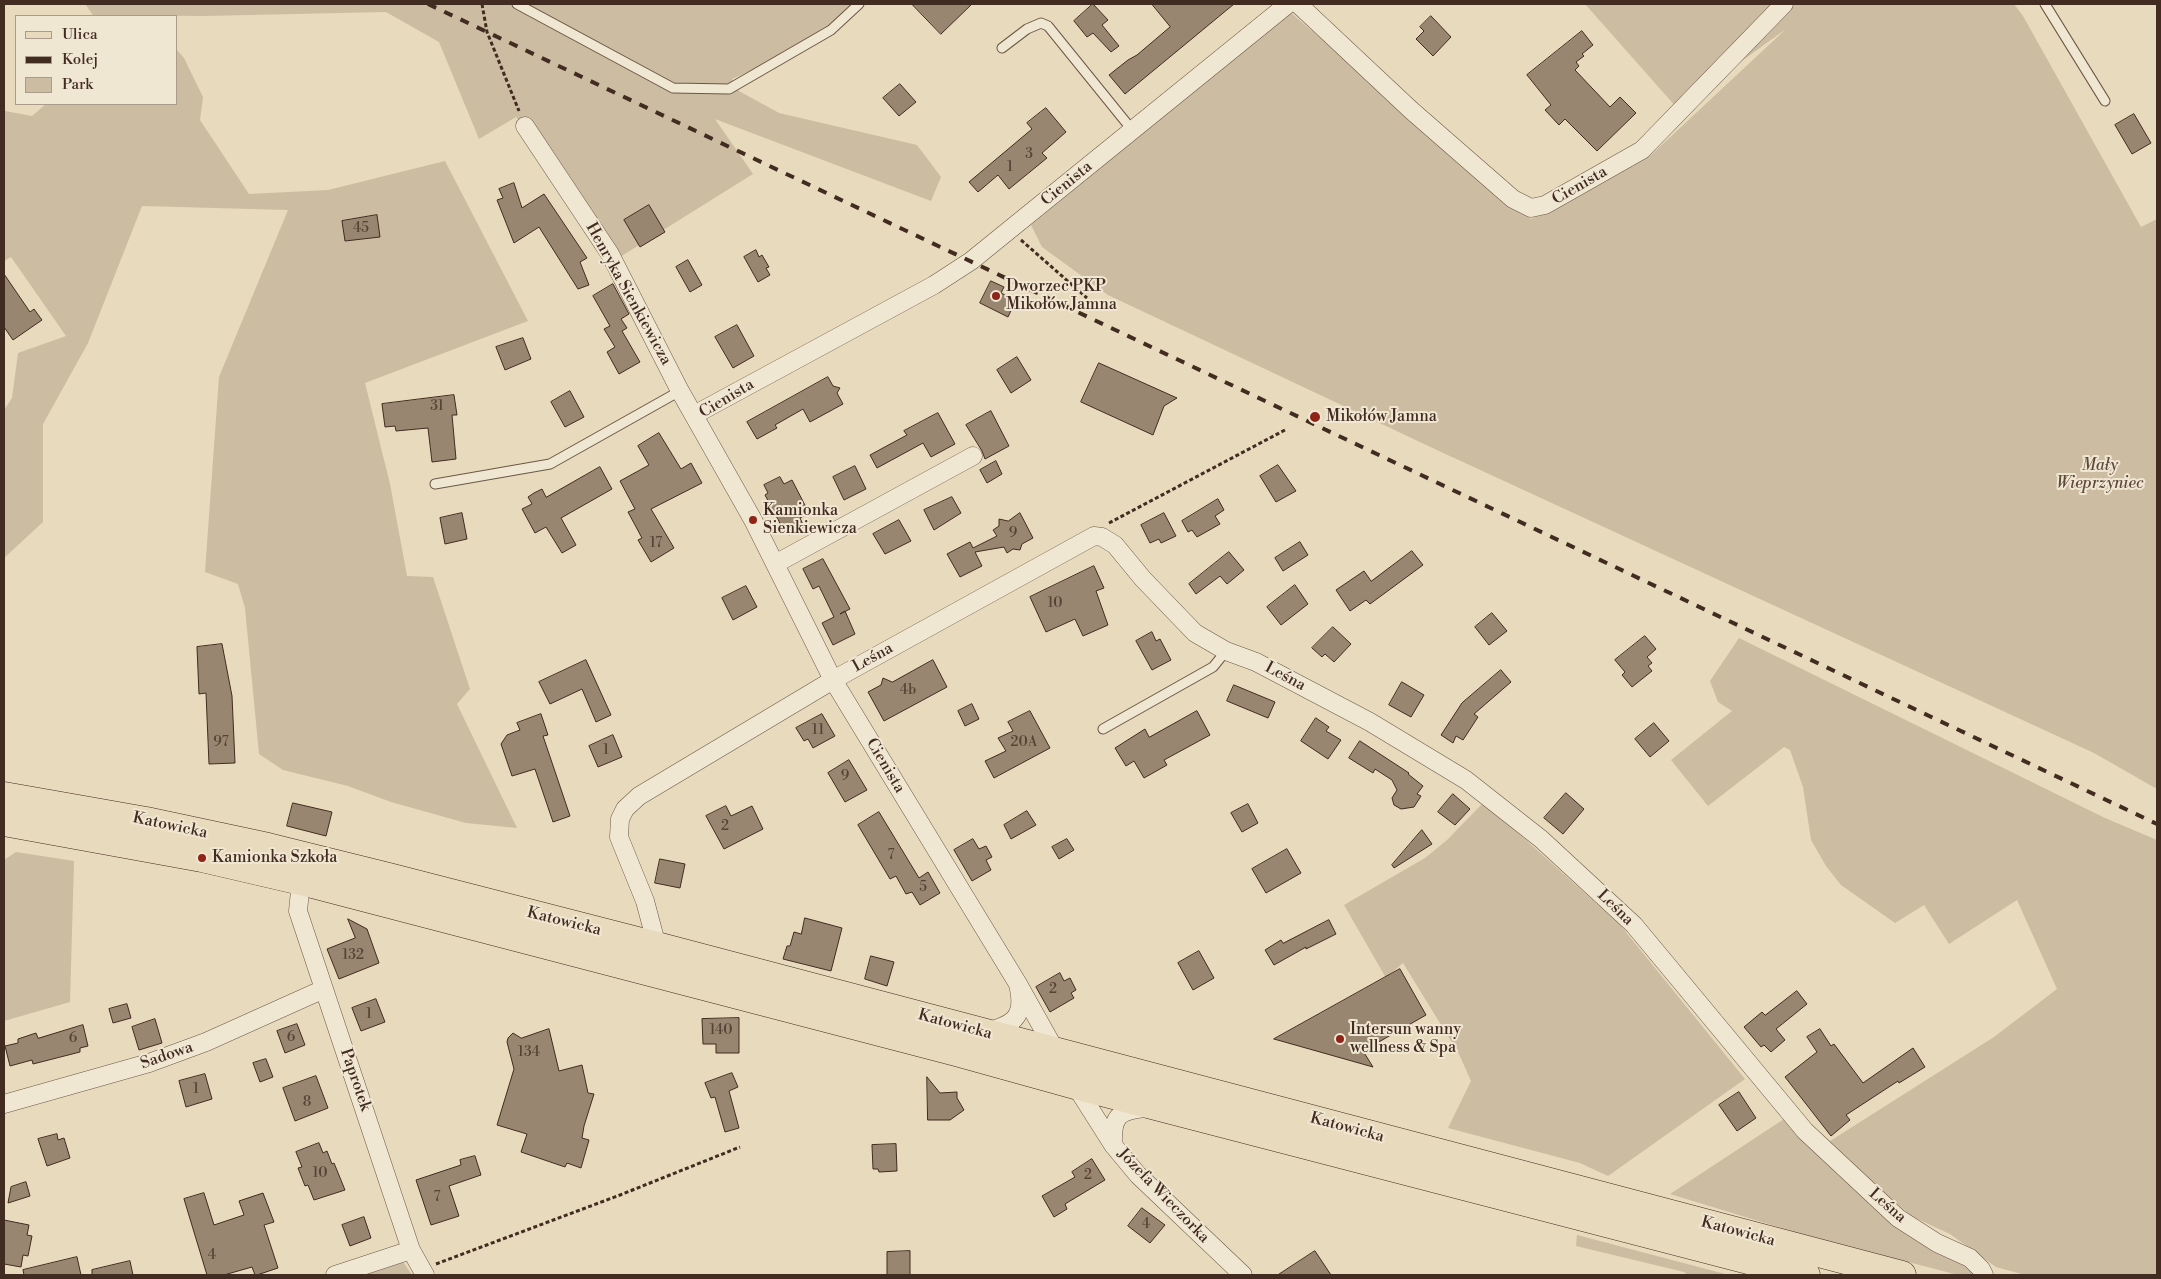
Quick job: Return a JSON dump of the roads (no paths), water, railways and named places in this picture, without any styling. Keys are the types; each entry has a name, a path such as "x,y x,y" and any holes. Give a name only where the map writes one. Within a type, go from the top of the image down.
{"main road":[{"name":"Katowicka","path":"4,796 137,819 268,847 657,946 1902,1275"},
{"name":"Katowicka","path":"4,822 202,858 301,881 956,1052 1074,1086 1806,1275"}],"street":[{"name":"Cienista","path":"1018,984 833,680 753,520 694,415 934,285 971,261 1288,4"},
{"name":"Cienista","path":"1298,4 1411,110 1513,199 1531,208 1545,205 1642,150 1784,4"},
{"name":"Henryka Sienkiewicza","path":"525,126 610,254 694,415"},
{"path":"775,564 973,456"},
{"name":"Leśna","path":"657,946 645,900 619,837 620,819 625,809 639,796 833,680 1094,536 1102,537 1116,545 1143,579 1195,634 1226,651 1256,662 1370,722 1466,780 1541,839 1634,925 1805,1131 1898,1218 1938,1243 1970,1258 1984,1275"},
{"name":"Paprotek","path":"301,881 298,911 411,1250 423,1272"},
{"path":"982,1033 1008,1024 1015,1019 1022,1002 1018,984"},
{"path":"1018,984 1056,1052"},
{"name":"Sadowa","path":"4,1104 158,1060 206,1042 324,989"},
{"name":"Józefa Wieczorka","path":"1074,1086 1113,1145 1138,1175 1243,1275"},
{"path":"1113,1145 1112,1128 1120,1115 1132,1109 1161,1107"},
{"path":"335,1275 411,1250"}],"lane":[{"path":"518,4 673,88 729,89 831,30 859,4"},
{"path":"2046,4 2105,101"},
{"path":"1002,48 1027,29 1040,22 1048,26 1132,130"},
{"path":"435,484 550,464 680,391"},
{"path":"1103,728 1212,667 1226,651"}],"railway":[{"path":"428,4 2157,824"}],"place":[{"name":"Dworzec PKP Mikołów Jamna","path":"996,296"},
{"name":"Mikołów Jamna","path":"1315,417"},
{"name":"Kamionka Sienkiewicza","path":"753,520"},
{"name":"Kamionka Szkoła","path":"202,858"},
{"name":"Intersun wanny wellness & Spa","path":"1340,1039"}],"park label":[{"name":"Mały Wieprzyniec","path":"2100,475"}]}
